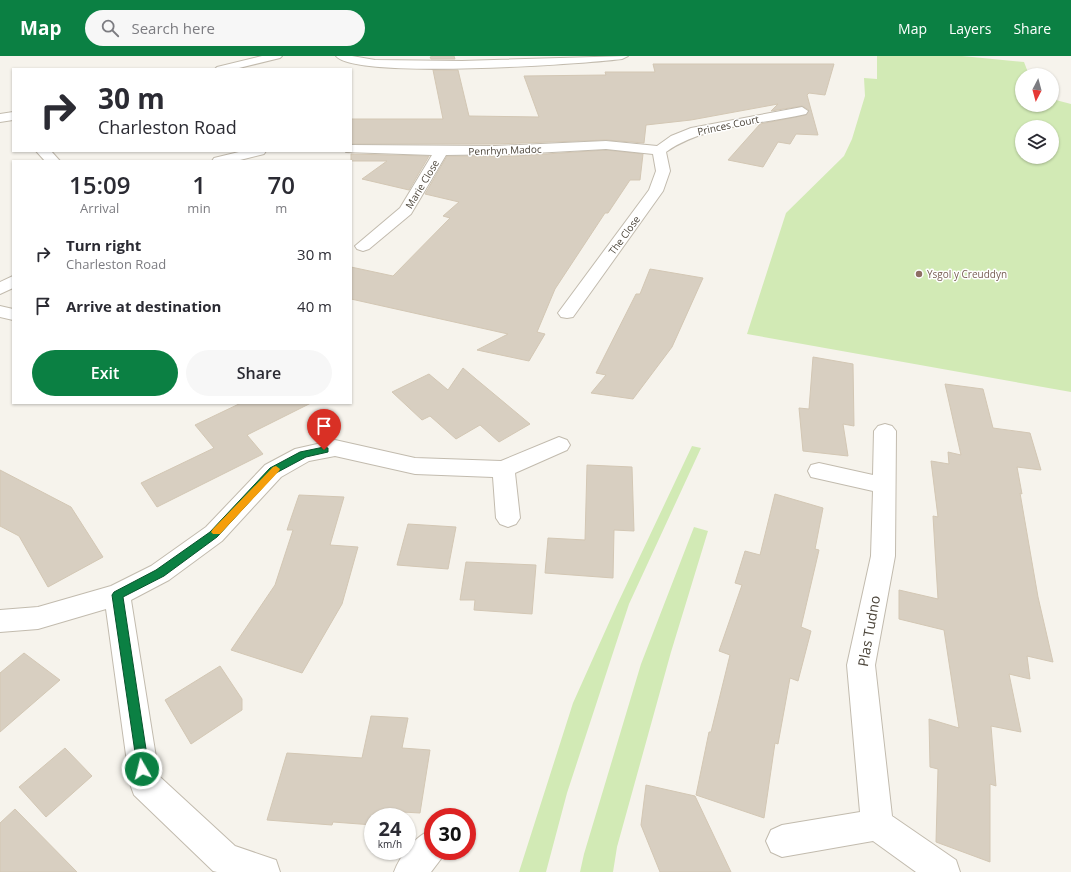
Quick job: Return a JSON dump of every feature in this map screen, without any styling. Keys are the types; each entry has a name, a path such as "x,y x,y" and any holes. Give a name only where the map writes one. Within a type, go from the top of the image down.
{"street":[{"path":"225,68 276,56"},
{"path":"342,56 361,62 430,64 547,63 622,56"},
{"name":"Princes Court","path":"659,151 676,139 696,131 802,111"},
{"name":"Penrhyn Madoc","path":"352,149 441,151 507,150 614,145 638,146 659,151"},
{"name":"Marie Close","path":"363,246 406,211 441,151"},
{"name":"The Close","path":"567,313 656,191 663,175 664,162 659,151"},
{"path":"44,152 52,160"},
{"path":"223,160 254,152"},
{"path":"0,288 12,282"},
{"path":"0,310 12,315"},
{"name":"Plas Tudno","path":"876,825 861,665 882,556 885,431"},
{"path":"0,621 38,618 118,595 160,573 214,534 273,471 303,454 335,448 415,466 503,470 559,445"},
{"path":"503,470 508,518"},
{"path":"819,471 883,485"},
{"path":"118,595 145,784 224,858 264,872"},
{"path":"782,841 876,825 944,872"},
{"path":"410,872 424,856"}],"green space":[{"name":"Ysgol y Creuddyn","path":"877,56 962,56 1024,62 1026,68 1015,68 1015,112 1059,112 1059,101 1071,104 1071,392 747,334 786,213 844,156 852,139 865,96 864,78 877,79"},
{"path":"692,446 701,448 629,604 567,793 546,872 519,872 573,703 616,607"},
{"path":"694,527 708,531 671,652 617,847 613,872 580,872 584,854 641,664"}],"building":[{"path":"454,56 455,59 431,59 430,57"},
{"path":"653,64 834,64 825,95 809,93 807,95 818,135 796,134 790,144 778,142 763,167 728,160 760,124 806,115 809,110 802,106 771,111 778,104 691,120 646,125 644,143 606,140 495,144 352,144 352,119 443,119 433,70 458,70 469,116 539,117 524,76 606,75 605,72 655,72"},
{"path":"606,150 643,154 640,180 630,180 608,213 605,213 555,289 537,332 545,334 529,361 477,350 508,334 352,299 352,267 393,276 450,218 443,216 459,202 425,194 447,156 516,156"},
{"path":"351,154 429,156 409,190 362,179 387,161 351,160"},
{"path":"650,269 703,278 672,347 633,399 591,393 606,375 596,373 636,294 640,294"},
{"path":"813,357 853,364 854,426 843,424 848,456 803,451 799,408 809,409"},
{"path":"463,368 530,424 499,442 480,425 456,439 430,416 422,420 392,392 429,374 448,390"},
{"path":"945,384 983,389 993,428 1030,433 1041,470 1017,467 1038,597 1053,662 1027,656 1030,679 1009,674 1021,732 991,726 996,786 990,784 990,862 936,842 938,769 930,767 929,719 959,728 944,630 899,619 899,590 938,599 933,516 938,517 931,461 949,464 948,452 961,455"},
{"path":"239,404 309,404 247,435 263,454 157,507 141,483 214,448 195,425"},
{"path":"587,465 632,467 634,531 614,530 613,578 545,573 548,538 585,540"},
{"path":"0,470 71,507 103,557 48,587 19,536 0,526"},
{"path":"775,494 823,508 815,549 819,550 801,627 811,631 798,681 790,678 778,744 775,743 764,818 696,795 709,732 711,732 730,655 719,651 742,585 735,583 745,551 760,555"},
{"path":"299,495 344,497 330,545 358,547 342,604 302,673 231,650 275,585 293,530 287,530"},
{"path":"408,524 456,527 448,569 397,565"},
{"path":"466,562 536,565 532,614 474,610 475,600 460,600"},
{"path":"24,653 60,680 0,732 0,673"},
{"path":"220,666 242,699 242,710 191,744 165,700"},
{"path":"371,716 408,718 402,748 430,750 420,813 416,813 416,808 364,808 364,824 333,822 332,825 267,820 287,753 362,758"},
{"path":"65,748 92,776 46,817 19,787"},
{"path":"646,785 695,796 731,872 660,872 641,825"},
{"path":"15,809 77,872 0,872 0,823"}],"slow traffic":[{"path":"216,532 276,469"}],"place":[{"name":"Ysgol y Creuddyn","path":"919,274"}],"route":[{"path":"142,769 118,595 160,573 214,534 273,471 303,454 324,450"}]}
